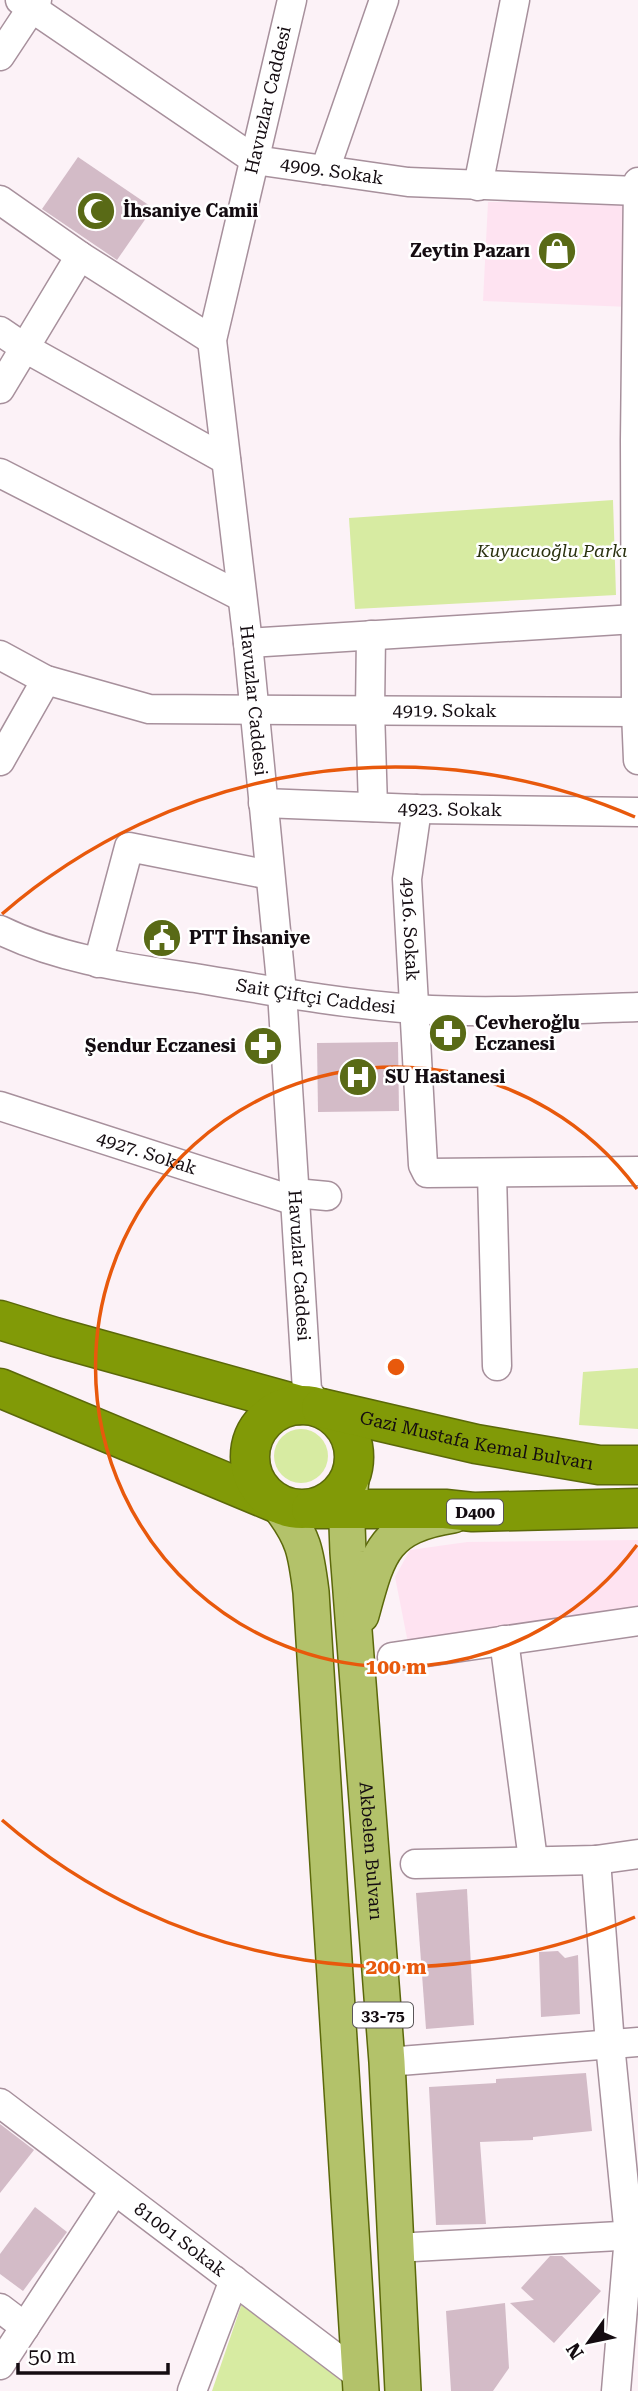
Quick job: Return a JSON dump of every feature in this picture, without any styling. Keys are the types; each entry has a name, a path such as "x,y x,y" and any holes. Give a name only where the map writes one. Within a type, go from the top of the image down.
{"highway":[{"name":"Gazi Mustafa Kemal Bulvarı","path":"0,1320 309,1406 475,1444 598,1465 638,1465"},
{"name":"D400","path":"0,1388 322,1500 473,1512 638,1508"},
{"path":"309,1406 333,1415 345,1427 353,1443 355,1461 322,1500 265,1494 255,1480 250,1464 251,1447 257,1431 268,1418 283,1408 309,1406"}],"main road":[{"name":"Akbelen Bulvarı","path":"322,1500 348,1552 387,2062 403,2391"},
{"name":"33-75","path":"322,1500 295,1525 306,1550 311,1592 361,2383"},
{"path":"354,1639 380,1556 401,1531 430,1519 473,1512"}],"street":[{"name":"Havuzlar Caddesi","path":"292,0 212,340 248,643 282,992 309,1406"},
{"path":"325,170 384,0"},
{"path":"478,186 515,0"},
{"name":"4909. Sokak","path":"30,3 255,159 408,182 478,186 638,188"},
{"path":"0,56 30,3"},
{"path":"638,188 635,619 638,760"},
{"path":"0,200 80,256 212,340"},
{"path":"0,389 80,256"},
{"path":"0,331 25,348 226,460"},
{"path":"0,473 242,597"},
{"path":"248,643 635,619"},
{"path":"371,635 373,807"},
{"name":"4919. Sokak","path":"0,654 46,680 149,709 636,712"},
{"path":"0,761 46,680"},
{"name":"4923. Sokak","path":"263,803 417,809 638,812"},
{"name":"4916. Sokak","path":"417,809 407,879 423,1165 427,1173 492,1174"},
{"path":"98,963 129,847 270,875"},
{"name":"Sait Çiftçi Caddesi","path":"0,930 31,945 98,963 282,992 415,1009 638,1007"},
{"name":"4927. Sokak","path":"0,1105 295,1197 327,1196"},
{"path":"497,1366 492,1174 638,1171"},
{"path":"392,1657 638,1622"},
{"path":"504,1640 533,1860"},
{"path":"415,1864 596,1860 638,1854"},
{"path":"596,1860 610,2044 634,2236 616,2391"},
{"path":"387,2062 638,2042"},
{"name":"81001 Sokak","path":"0,2103 234,2280 361,2383"},
{"path":"0,2365 114,2191"},
{"path":"396,2248 634,2236"},
{"path":"192,2391 234,2280"},
{"path":"0,2308 25,2328"}],"shaded area":[{"name":"Zeytin Pazarı","path":"627,200 629,307 483,301 488,202"},
{"path":"638,1540 638,1610 408,1643 395,1577 410,1550 467,1542"}],"green space":[{"name":"Kuyucuoğlu Parkı","path":"613,500 616,595 355,609 349,518"},
{"path":"638,1368 638,1429 579,1425 583,1372"},
{"path":"301,1429 320,1437 328,1456 320,1475 301,1483 282,1475 274,1456 282,1437"},
{"path":"242,2303 341,2376 342,2391 212,2391"}],"building":[{"name":"İhsaniye Camii","path":"78,157 153,208 117,260 42,209"},
{"name":"SU Hastanesi","path":"398,1042 399,1111 318,1112 317,1043"},
{"path":"467,1889 474,2025 426,2029 416,1893"},
{"path":"558,1951 565,1958 578,1955 580,2014 541,2017 539,1952"},
{"path":"586,2073 592,2131 533,2137 533,2140 480,2142 486,2224 436,2225 429,2087"},
{"path":"0,2124 34,2150 0,2193"},
{"path":"35,2207 67,2232 23,2291 0,2274 0,2254"},
{"path":"550,2256 562,2256 601,2291 554,2343 510,2303 534,2300 521,2288"},
{"path":"505,2303 509,2368 493,2391 451,2391 446,2311"}],"place":[{"name":"İhsaniye Camii","path":"96,211"},
{"name":"Zeytin Pazarı","path":"557,251"},
{"name":"PTT İhsaniye","path":"162,938"},
{"name":"Cevheroğlu Eczanesi","path":"448,1033"},
{"name":"Şendur Eczanesi","path":"263,1046"},
{"name":"SU Hastanesi","path":"358,1077"}]}
